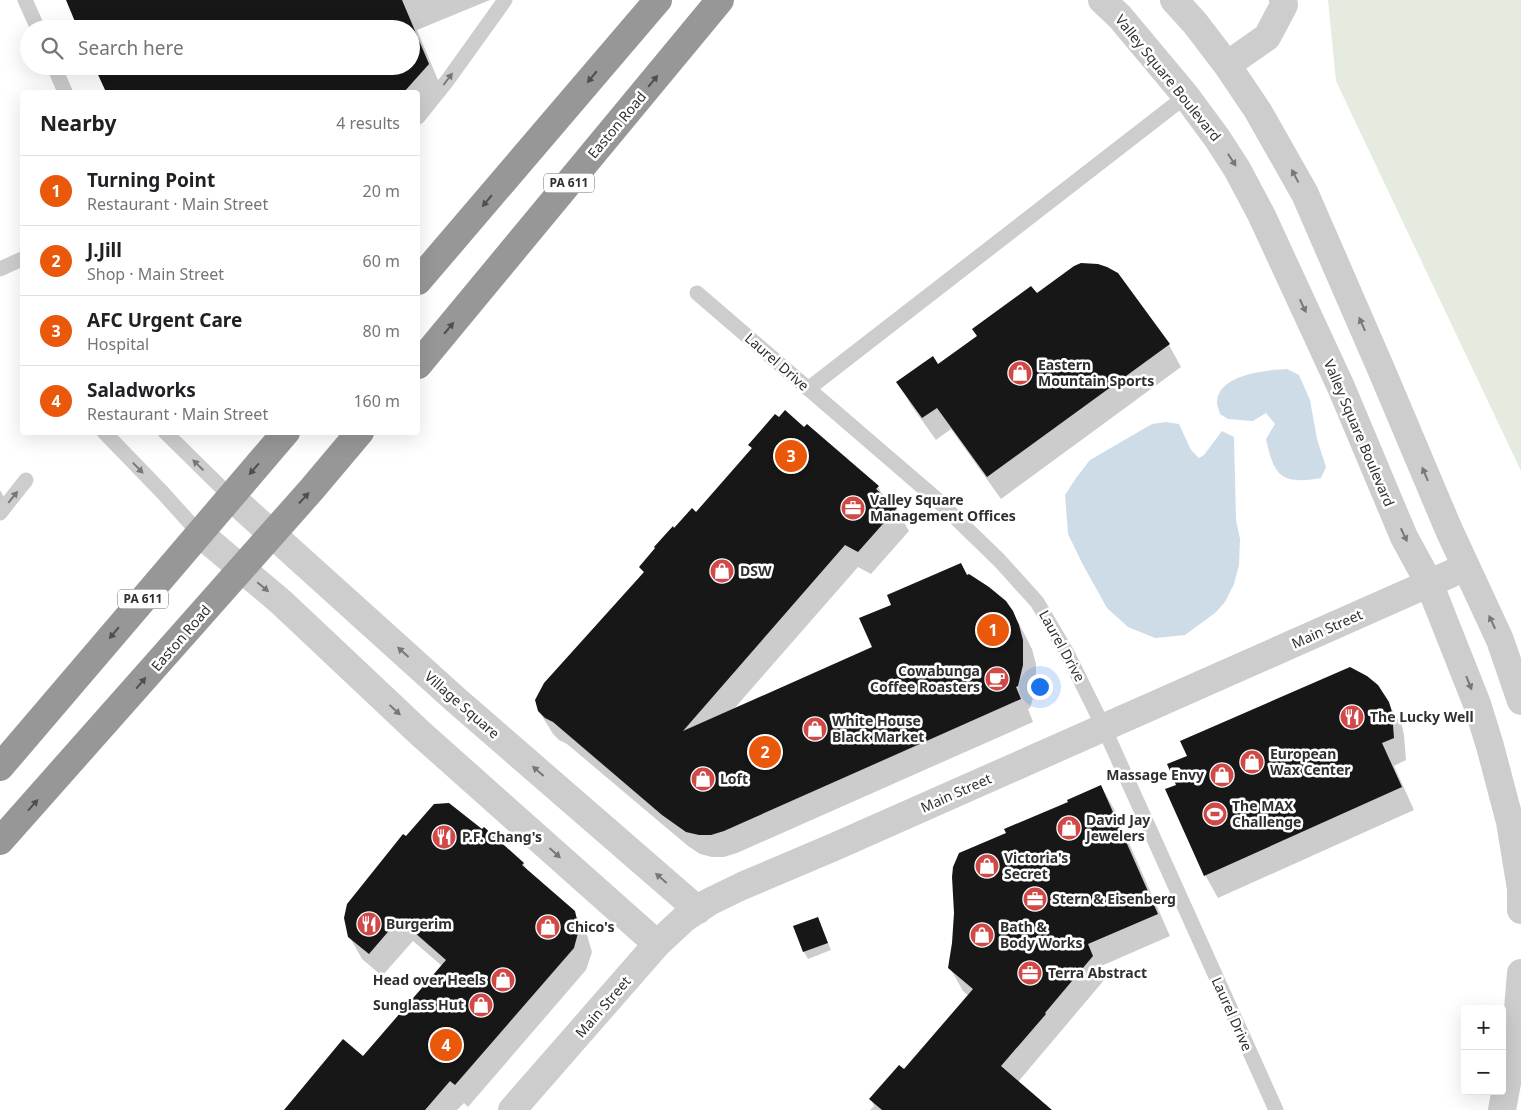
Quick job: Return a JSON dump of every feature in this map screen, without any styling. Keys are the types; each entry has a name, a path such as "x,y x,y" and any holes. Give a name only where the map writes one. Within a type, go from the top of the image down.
{"highway":[{"path":"420,279 658,0"},
{"name":"Easton Road","path":"420,363 720,0"},
{"name":"PA 611","path":"0,767 283,435"},
{"name":"Easton Road","path":"0,841 357,435"}],"street":[{"name":"Valley Square Boulevard","path":"1102,0 1120,17 1186,96 1238,169 1341,386 1404,537 1430,583 1477,704 1510,822 1521,889 1521,910"},
{"path":"1174,0 1195,23 1227,65 1262,118 1305,194 1449,530 1500,640 1521,700"},
{"path":"1227,65 1267,37 1284,5 1283,0"},
{"name":"Village Square","path":"230,497 462,705 698,910"},
{"path":"199,533 281,602 420,734 657,944"},
{"name":"Main Street","path":"512,1110 657,944 685,918 698,910 742,886 1466,567"},
{"path":"1502,1110 1516,1034 1521,973"}],"lane":[{"path":"25,0 34,20"},
{"path":"420,115 447,81 505,0"},
{"path":"58,75 64,90"},
{"path":"808,390 1186,96"},
{"path":"0,269 20,261"},
{"name":"Laurel Drive","path":"697,293 933,496 999,560 1037,602 1067,653 1104,728 1276,1110"},
{"path":"107,435 199,533"},
{"path":"168,435 230,497"},
{"path":"0,513 26,480"}],"shaded area":[{"path":"1328,0 1521,0 1521,471 1336,81"},
{"path":"1287,369 1299,375 1310,400 1317,439 1326,467 1321,478 1297,480 1282,475 1276,469 1272,462 1266,439 1275,424 1266,413 1253,421 1228,419 1220,414 1218,408 1219,393 1234,380 1256,372"},
{"path":"1166,422 1179,424 1191,450 1199,458 1204,455 1222,431 1234,437 1236,520 1240,539 1239,565 1234,584 1225,602 1215,613 1185,635 1155,638 1128,627 1107,608 1068,534 1065,495 1090,460 1152,424"}],"building":[{"path":"66,0 402,0 410,20 74,20"},
{"path":"420,43 429,64 420,74"},
{"path":"98,75 419,75 406,90 105,90"},
{"name":"Eastern Mountain Sports","path":"1081,263 1098,264 1118,273 1170,344 987,477 937,408 922,418 896,382 933,356 938,364 977,336 972,329 1031,286 1037,293"},
{"path":"785,410 804,427 807,424 879,486 876,489 897,508 858,552 845,545 683,731 872,647 859,618 891,605 887,595 961,563 967,575 969,574 989,587 1006,601 1013,611 1023,640 1023,665 1018,686 1016,687 1021,699 724,831 711,835 699,835 686,832 662,815 553,722 545,718 538,711 535,700 544,683 644,572 639,567 654,547 692,508 696,512 752,448 748,445 775,414 779,417"},
{"path":"1350,667 1367,676 1378,685 1389,702 1392,712 1394,738 1382,743 1402,787 1204,876 1165,789 1176,785 1167,764 1187,756 1180,741"},
{"path":"1101,785 1158,914 1088,944 1093,956 1001,1066 1052,1110 882,1110 869,1099 899,1065 904,1069 973,989 948,968 954,913 952,877 953,867 959,853 1006,833 1004,829 1068,802 1067,800"},
{"path":"449,803 482,829 484,827 524,863 522,865 575,911 579,929 574,948 455,1085 450,1081 425,1110 284,1110 343,1039 363,1056 446,960 399,919 369,954 348,937 344,918 347,904 403,834 406,836 434,804"},
{"path":"818,917 828,943 803,952 793,926"}],"place":[{"name":"Eastern Mountain Sports","path":"1020,373"},
{"name":"AFC Urgent Care","path":"791,456"},
{"name":"Valley Square Management Offices","path":"853,508"},
{"name":"DSW","path":"722,571"},
{"name":"Turning Point","path":"993,630"},
{"name":"Cowabunga Coffee Roasters","path":"997,679"},
{"name":"The Lucky Well","path":"1352,717"},
{"name":"White House Black Market","path":"815,729"},
{"name":"J.Jill","path":"765,752"},
{"name":"European Wax Center","path":"1252,762"},
{"name":"Massage Envy","path":"1222,775"},
{"name":"Loft","path":"703,779"},
{"name":"The MAX Challenge","path":"1215,814"},
{"name":"David Jay Jewelers","path":"1069,828"},
{"name":"P.F. Chang's","path":"444,837"},
{"name":"Victoria's Secret","path":"987,866"},
{"name":"Stern & Eisenberg","path":"1035,899"},
{"name":"Burgerim","path":"369,924"},
{"name":"Chico's","path":"548,927"},
{"name":"Bath & Body Works","path":"982,935"},
{"name":"Terra Abstract","path":"1030,973"},
{"name":"Head over Heels","path":"503,980"},
{"name":"Sunglass Hut","path":"481,1005"},
{"name":"Saladworks","path":"446,1045"}]}
